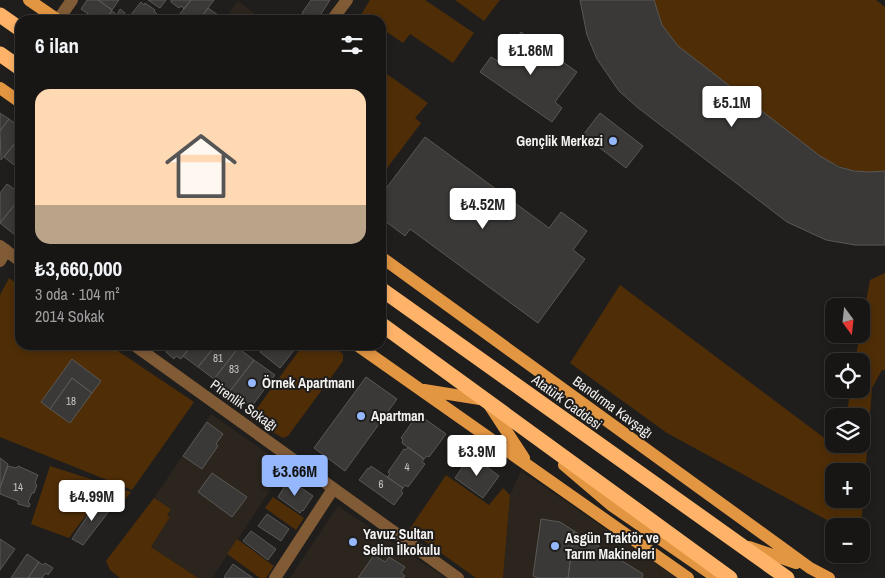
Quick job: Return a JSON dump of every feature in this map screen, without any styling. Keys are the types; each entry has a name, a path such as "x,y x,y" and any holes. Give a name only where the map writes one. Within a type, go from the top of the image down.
{"highway":[{"path":"0,15 15,26"},
{"path":"0,54 15,64"},
{"name":"Atatürk Caddesi","path":"386,293 787,578"},
{"path":"386,328 730,578"}],"main road":[{"path":"29,0 51,15"},
{"path":"0,88 15,98"},
{"name":"Bandırma Kavşağı","path":"386,261 810,568 829,578"},
{"path":"364,350 688,578"},
{"path":"422,390 486,400 611,505 717,578"},
{"path":"486,400 529,465"},
{"path":"734,542 810,568"}],"street":[{"path":"62,15 72,0"},
{"path":"336,15 347,0"},
{"path":"2,253 15,259"},
{"name":"Pirenlik Sokağı","path":"141,350 458,578"},
{"path":"275,578 333,489"}],"shaded area":[{"path":"370,0 425,0 474,33 453,63 410,34 403,43 386,31 386,15 361,15"},
{"path":"455,0 500,0 484,21"},
{"path":"654,0 876,0 885,7 885,171 851,170 820,156 678,46 662,25"},
{"path":"238,1 254,13 253,15 228,15"},
{"path":"386,74 428,103 415,118 421,123 386,169"},
{"path":"885,273 885,370 882,370 872,388 870,413 870,408 847,408 849,398 870,398 870,353 856,353 858,343 870,343 870,298 867,298 870,280"},
{"path":"9,278 15,282 15,350 116,350 194,402 132,490 0,437 0,295"},
{"path":"620,285 825,439 825,453 867,453 866,463 825,463 825,508 863,508 862,518 825,519 667,433 570,363"},
{"path":"299,350 338,350 343,354 343,361 288,436 283,438 250,418"},
{"path":"211,414 286,466 212,578 198,578 151,547 170,517 167,515 171,509 154,498"},
{"path":"50,466 131,492 122,503 101,495 69,538 31,524"},
{"path":"521,471 678,578 503,578 510,495"},
{"path":"446,475 489,505 503,488 510,495 503,578 476,578 409,530"},
{"path":"273,497 304,518 296,530 265,508"},
{"path":"154,498 171,509 167,515 170,517 151,547 198,578 120,578 110,570 106,561"},
{"name":"Yavuz Sultan Selim İlkokulu","path":"338,506 446,578 290,578"},
{"path":"237,539 274,566 266,578 260,578 227,554"}],"building":[{"path":"87,0 98,0 112,10 108,15 90,15 81,9"},
{"path":"98,0 119,0 112,10"},
{"path":"148,0 166,0 160,8"},
{"path":"171,0 191,0 184,9 181,6 179,8"},
{"path":"191,0 214,0 203,15 179,15"},
{"path":"311,0 330,0 320,15 305,15 302,13"},
{"path":"580,0 654,0 662,25 678,46 820,156 839,167 854,171 885,171 885,245 855,245 826,240 787,222 637,107 619,91 597,59 587,35"},
{"path":"141,2 155,10 157,14 156,15 131,15"},
{"path":"208,8 218,15 203,15"},
{"path":"120,9 125,13 124,15 117,15"},
{"path":"112,11 117,15 109,15"},
{"path":"521,32 577,72 555,102 562,108 552,122 480,72 491,57 499,62"},
{"path":"0,113 9,119 0,131"},
{"name":"Gençlik Merkezi","path":"600,113 643,146 626,168 583,135"},
{"path":"9,119 15,123 15,143 1,160 0,131"},
{"path":"425,137 549,228 561,212 587,231 573,250 585,259 538,323 410,229 405,236 386,222 386,188"},
{"path":"15,143 15,166 4,157"},
{"path":"7,184 15,190 15,204 0,223 0,193"},
{"path":"15,204 15,235 0,223"},
{"path":"168,350 188,350 181,359 176,356 174,359 166,352"},
{"path":"188,350 212,350 198,367 183,356"},
{"path":"212,350 237,350 214,379 198,367"},
{"path":"236,350 241,350 254,360 230,391 214,379"},
{"path":"262,350 294,350 280,368 260,352"},
{"path":"72,359 101,381 92,393 72,378 50,409 41,402"},
{"name":"Örnek Apartmanı","path":"254,360 275,375 252,406 230,391"},
{"name":"Apartman","path":"366,377 397,399 345,471 314,448"},
{"path":"72,378 92,393 70,423 50,409"},
{"path":"418,414 446,434 429,457 427,456 424,459 402,443 403,440 401,438"},
{"path":"207,422 223,434 216,444 218,446 202,469 183,456"},
{"path":"408,447 424,459 422,462 425,464 408,487 405,485 403,488 387,477 390,474 388,472 404,449 406,450"},
{"path":"471,455 499,476 483,498 455,478"},
{"path":"0,458 8,464 0,488"},
{"path":"8,466 16,468 18,466 38,475 35,483 37,485 28,502 30,504 29,507 18,504 18,501 0,494 0,488"},
{"path":"371,466 403,488 401,491 403,493 394,505 359,480"},
{"path":"212,473 247,497 232,517 198,492"},
{"path":"288,481 291,484 293,482 313,496 300,513 278,497"},
{"path":"98,500 110,506 110,510 83,545 72,539"},
{"path":"267,514 289,529 281,541 258,526"},
{"name":"Asgün Traktör ve Tarım Makineleri","path":"541,519 560,522 574,531 568,578 538,578 533,576"},
{"path":"251,531 276,549 268,560 243,541"},
{"name":"Asgün Traktör ve Tarım Makineleri","path":"574,531 643,574 642,578 568,578"},
{"path":"0,539 15,549 0,570"},
{"path":"27,554 39,562 28,578 11,578"},
{"name":"Yavuz Sultan Selim İlkokulu","path":"374,555 385,562 389,557 405,567 401,573 405,576 403,578 358,578"},
{"path":"39,562 53,568 48,575 46,573 42,578 28,578"},
{"path":"233,564 253,578 224,577"}],"place":[{"name":"Gençlik Merkezi","path":"613,141"},
{"name":"Örnek Apartmanı","path":"252,383"},
{"name":"Apartman","path":"361,416"},
{"name":"Yavuz Sultan Selim İlkokulu","path":"353,542"},
{"name":"Asgün Traktör ve Tarım Makineleri","path":"555,546"}]}
